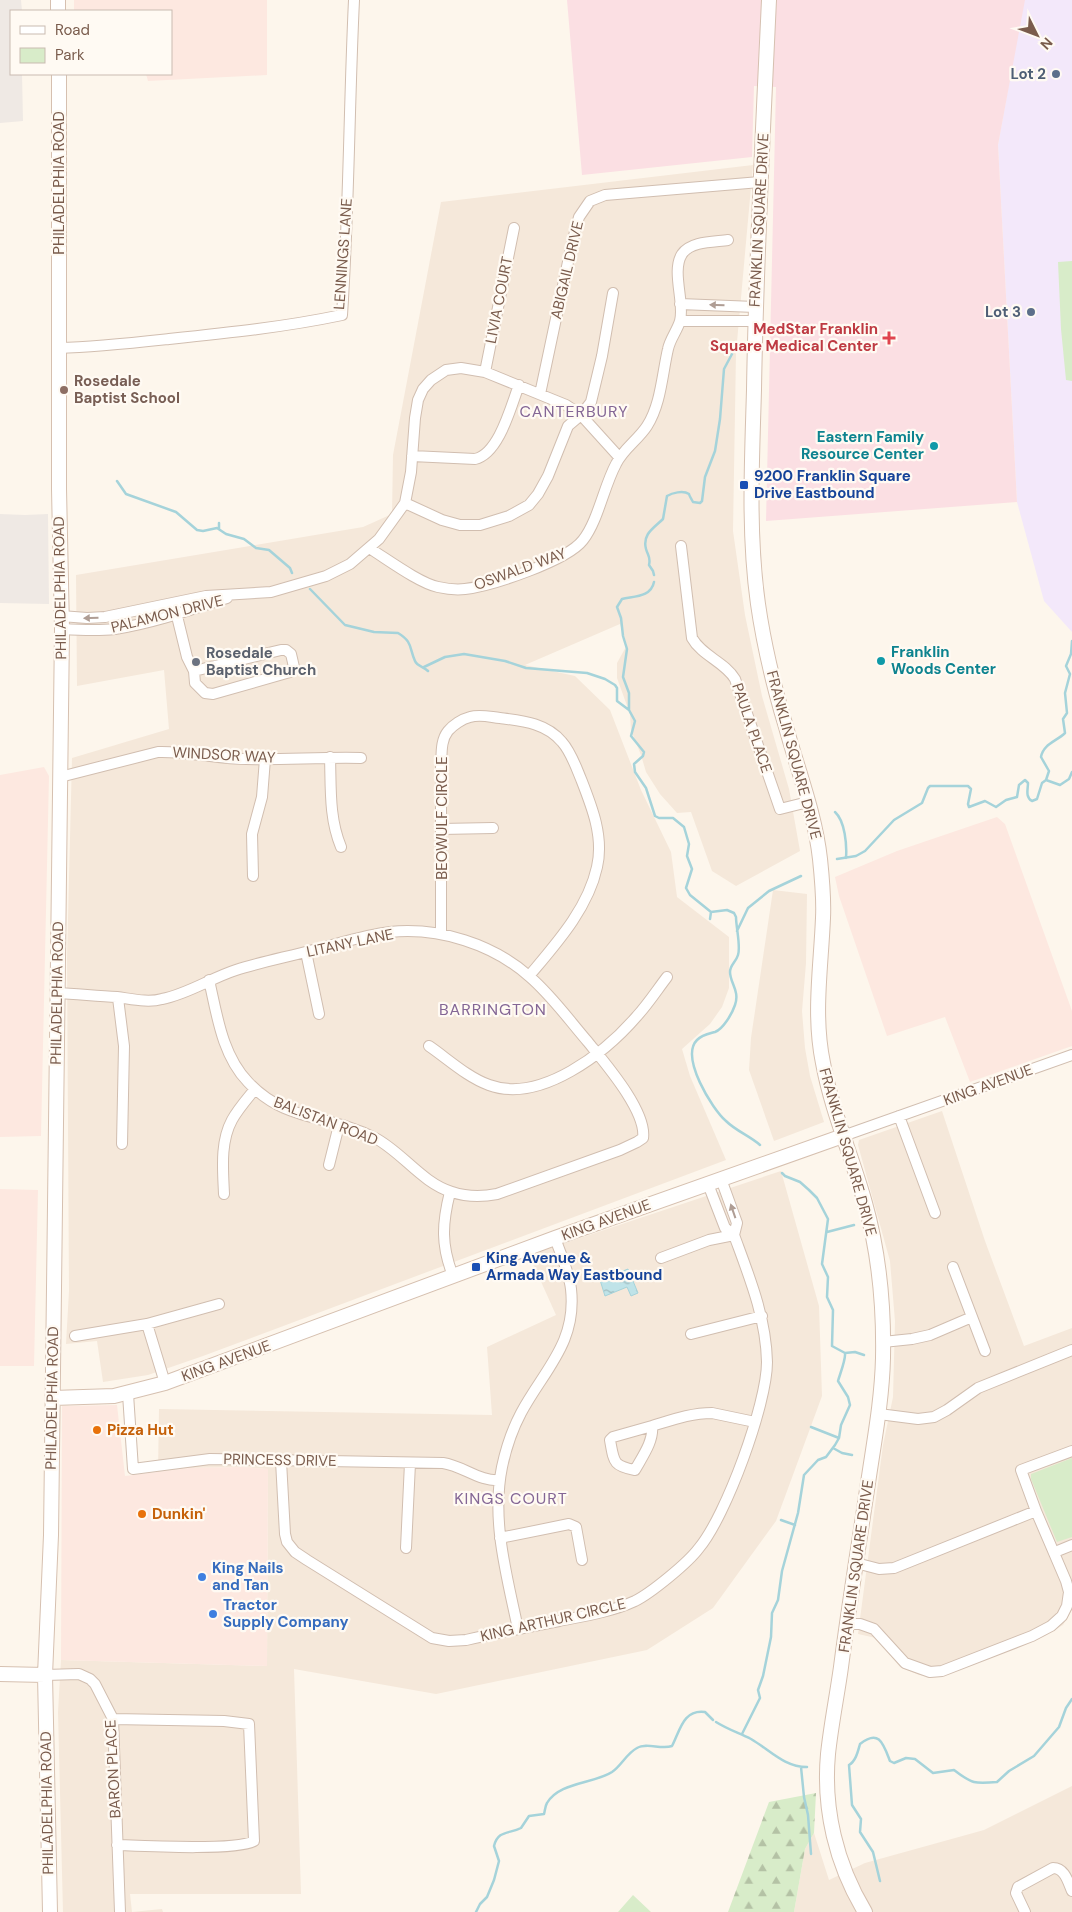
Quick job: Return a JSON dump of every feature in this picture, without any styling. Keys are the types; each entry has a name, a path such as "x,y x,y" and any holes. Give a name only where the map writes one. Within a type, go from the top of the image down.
{"street":[{"name":"LENNINGS LANE","path":"59,348 211,335 298,324 342,315 347,233 354,0"},
{"name":"FRANKLIN SQUARE DRIVE","path":"769,0 755,307 752,485 753,561 764,640 772,676 808,802 820,858 823,899 818,1030 828,1090 864,1202 876,1250 880,1281 883,1378 828,1754 828,1802 839,1858 853,1893 865,1912"},
{"name":"PHILADELPHIA ROAD","path":"50,1912 45,1675 51,1535 60,777 59,75"},
{"name":"ABIGAIL DRIVE","path":"540,394 572,243 579,217 590,201 605,195 760,182"},
{"name":"LIVIA COURT","path":"485,372 514,228"},
{"name":"OSWALD WAY","path":"369,548 424,582 436,587 464,589 519,573 553,561 571,552 583,540 619,457 647,426 653,414 668,347 680,321 679,260 685,250 693,246 728,240"},
{"path":"613,293 591,402 581,416 573,421 566,431 548,476 529,505 521,511 480,525 460,525 442,520 405,503 418,400 423,389 431,380 446,370 461,368 485,372 566,405 581,416 619,457"},
{"path":"680,304 755,307"},
{"path":"680,321 755,321"},
{"path":"412,456 481,458 487,454 498,439 519,385"},
{"name":"PALAMON DRIVE","path":"61,623 105,617 206,596 271,592 326,576 350,564 369,548 405,503"},
{"name":"PAULA PLACE","path":"681,546 692,638 699,648 728,670 735,679 780,809 808,802"},
{"name":"PALAMON DRIVE","path":"61,623 90,630 116,629 176,614 242,593"},
{"path":"174,603 187,657 194,671 194,679 205,693 213,694 290,672 294,667 289,651 281,650 194,671"},
{"name":"BEOWULF CIRCLE","path":"441,934 441,768 443,740 448,731 458,723 469,717 480,715 525,721 546,729 562,742 569,751 595,816 600,850 597,868 588,892 573,919 552,949 529,976"},
{"name":"WINDSOR WAY","path":"60,777 158,752 174,751 226,758 361,758"},
{"path":"330,757 332,814 336,835 341,847"},
{"path":"253,876 252,834 262,797 266,759"},
{"path":"442,829 493,828"},
{"name":"LITANY LANE","path":"57,993 141,1000 162,999 236,970 363,937 390,932 441,934 492,952 529,976 598,1054 634,1106 642,1121 643,1138"},
{"path":"306,952 319,1014"},
{"path":"428,1046 474,1078 490,1086 504,1089 529,1087 552,1080 571,1071 598,1054 620,1035 638,1015 667,976"},
{"name":"BALISTAN ROAD","path":"209,980 222,1034 229,1054 240,1072 255,1089 271,1102 287,1110 359,1131 380,1141 431,1181 450,1192 477,1196 497,1194 620,1150 643,1138"},
{"path":"118,998 124,1046 122,1144"},
{"name":"KING AVENUE","path":"53,1398 102,1398 128,1394 165,1383 555,1238 1072,1054"},
{"path":"224,1194 224,1157 228,1129 235,1115 255,1089"},
{"path":"899,1116 935,1213"},
{"path":"329,1165 339,1125"},
{"name":"KING ARTHUR CIRCLE","path":"281,1461 285,1534 287,1542 295,1552 432,1638 456,1641 621,1607 651,1591 699,1549 715,1526 755,1422 763,1395 767,1362 762,1316 734,1235 737,1223 715,1181"},
{"path":"450,1192 443,1236 446,1256 453,1276"},
{"path":"661,1258 709,1240 734,1235"},
{"path":"518,1629 500,1538 498,1513 500,1480 506,1448 513,1430 528,1401 562,1346 570,1324 571,1288 555,1238"},
{"path":"953,1267 985,1351"},
{"path":"76,1336 147,1324 220,1304"},
{"path":"690,1334 762,1316"},
{"path":"883,1342 930,1335 972,1318"},
{"path":"147,1324 165,1383"},
{"path":"879,1414 918,1419 934,1417 978,1388 1072,1350"},
{"name":"PRINCESS DRIVE","path":"128,1394 133,1469 210,1459 410,1463 454,1465 486,1480 500,1480"},
{"path":"652,1426 651,1439 635,1470 618,1466 615,1462 610,1440 613,1437 691,1414 712,1412 755,1422"},
{"path":"847,1624 860,1624 874,1629 905,1663 930,1672 942,1671 1032,1636 1051,1626 1062,1616 1067,1606 1069,1592 1055,1552 1036,1511 1021,1470 1072,1451"},
{"path":"406,1548 410,1463"},
{"path":"856,1563 879,1569 894,1568 1036,1511"},
{"path":"500,1538 569,1524 576,1527 582,1560"},
{"path":"1055,1552 1072,1545"},
{"path":"0,1674 45,1675"},
{"name":"BARON PLACE","path":"45,1675 79,1674 90,1679 95,1684 113,1720 120,1912"},
{"path":"113,1720 224,1721 248,1724 254,1841 249,1844 224,1846 117,1845"},
{"path":"1025,1912 1016,1893 1018,1887 1053,1868 1062,1871 1072,1891"}],"shaded area":[{"path":"0,0 21,0 22,10 10,10 10,75 22,75 23,121 0,123"},
{"path":"74,0 267,0 267,75 148,81 146,75 172,75 172,10 74,10"},
{"name":"MedStar Franklin Square Medical Center","path":"567,0 1025,0 998,145 1017,502 766,521 776,87 754,86 752,157 582,175"},
{"path":"1024,0 1072,0 1072,632 1044,601 1017,502 998,145"},
{"path":"753,165 736,353 733,531 745,615 762,696 789,789 800,851 736,886 712,871 691,812 677,813 660,794 646,772 631,730 630,714 617,678 617,663 627,645 620,624 525,665 575,676 610,710 641,790 671,852 677,897 729,937 729,988 722,1007 710,1024 682,1049 690,1076 726,1160 203,1356 148,1375 103,1382 97,1341 66,1344 69,1291 67,959 72,758 169,729 164,670 77,686 76,575 363,527 392,514 393,455 441,202"},
{"path":"0,514 48,514 49,604 0,603"},
{"path":"44,767 49,776 41,1136 0,1137 0,775"},
{"path":"997,817 1005,824 1072,1011 1072,1046 970,1082 945,1017 887,1036 839,896 835,877 897,851"},
{"path":"773,890 807,894 806,963 802,1011 805,1048 810,1076 824,1122 774,1141 749,1070 751,1038"},
{"path":"942,1111 985,1241 1024,1346 1072,1328 1072,1610 1063,1625 1043,1637 936,1677 919,1675 900,1667 876,1638 858,1634 883,1445 893,1397 895,1321 890,1261 858,1145 859,1140"},
{"path":"781,1171 819,1306 822,1396 776,1521 713,1608 647,1650 436,1694 294,1669 301,1894 130,1894 132,1912 63,1912 58,1712 61,1660 267,1666 268,1469 242,1467 189,1468 158,1472 159,1409 492,1415 487,1347 556,1315 529,1255"},
{"path":"0,1189 38,1190 34,1366 0,1366"},
{"path":"117,1405 125,1476 189,1468 242,1467 268,1469 267,1666 61,1660 62,1406"},
{"path":"1072,1786 1072,1912 794,1912 805,1849 814,1833 829,1880 865,1863 984,1830"},
{"path":"162,1909 163,1912 132,1912"}],"green space":[{"path":"1072,261 1072,381 1066,380 1061,329 1058,262"},
{"path":"1072,1458 1072,1537 1057,1542 1031,1479 1031,1474"},
{"path":"816,1793 814,1833 805,1849 794,1912 728,1912 769,1802"},
{"path":"633,1895 651,1912 618,1912"}],"water":[{"path":"628,1269 638,1293 631,1296 627,1287 605,1296 600,1280"}],"waterway":[{"path":"654,575 649,565 645,544 647,535 663,519 667,496 684,492 689,494 693,502 700,503 702,501 705,477 715,451 724,369 732,354"},
{"path":"117,481 126,494 176,512 197,530 203,531 217,528 226,534 244,539 256,548 269,550 290,568 292,573"},
{"path":"219,523 219,529"},
{"path":"629,710 629,693 623,677 627,649 617,607 622,599 650,591 654,582"},
{"path":"310,589 345,625 374,632 398,633 403,636 410,646 416,663 428,671"},
{"path":"837,859 856,856 865,851 894,820 922,803 930,786 968,786 971,789 969,807 985,801 996,807 1006,800 1017,797 1019,785 1025,780 1028,783 1028,797 1032,801 1037,799 1042,783 1046,780 1049,771 1041,757 1042,753 1047,746 1065,733 1063,719 1067,713 1065,693 1070,674 1066,666 1071,654 1072,641"},
{"path":"424,667 445,657 464,654 505,661 526,668 587,673 605,679 615,685 617,688 617,701 629,710 635,721 631,736 644,752 643,756 634,764 635,772 646,788 655,816 659,818 673,818 684,827 689,844 687,856 692,869 686,888 690,895 711,912"},
{"path":"1046,780 1060,785 1069,779 1072,772"},
{"path":"835,812 843,827 846,840 846,858"},
{"path":"737,931 748,908 769,891 801,876"},
{"path":"711,912 727,910 734,913 736,917 739,951 730,972 736,991 736,1000 732,1013 721,1028 697,1040 693,1048 692,1058 706,1095 720,1115 730,1125 760,1145"},
{"path":"710,919 711,912"},
{"path":"782,1173 800,1182 817,1198 828,1219 822,1264 828,1277 827,1297 833,1310 832,1346 845,1353 855,1352 864,1355"},
{"path":"827,1232 854,1225"},
{"path":"742,1734 760,1698 758,1690 763,1676 771,1637 772,1613 778,1600 782,1571 798,1513 804,1475 818,1460 826,1457 835,1445 850,1405 848,1397 838,1381 845,1353"},
{"path":"811,1427 839,1438"},
{"path":"833,1448 842,1453 852,1455"},
{"path":"781,1520 795,1525"},
{"path":"849,1765 855,1758 860,1744 866,1740 876,1738 880,1740 890,1761 894,1763 906,1758 915,1759 933,1773 954,1770 974,1782 997,1782 1009,1771 1034,1756 1059,1727 1066,1708 1072,1699"},
{"path":"476,1912 480,1904 487,1897 494,1880 499,1861 494,1846 498,1837 504,1833 521,1828 529,1816 544,1814 547,1803 552,1796 560,1791 612,1772 637,1748 641,1746 672,1746 683,1722 692,1714 705,1712 713,1720"},
{"path":"716,1722 751,1739 784,1761 807,1767"},
{"path":"849,1765 852,1805 861,1819 860,1832 873,1852 880,1881"},
{"path":"801,1767 811,1854"}],"place":[{"name":"Lot 2","path":"1056,74"},
{"name":"Lot 3","path":"1031,312"},
{"name":"MedStar Franklin Square Medical Center","path":"889,338"},
{"name":"Rosedale Baptist School","path":"64,390"},
{"name":"Eastern Family Resource Center","path":"934,446"},
{"name":"9200 Franklin Square Drive Eastbound","path":"744,485"},
{"name":"Franklin Woods Center","path":"881,661"},
{"name":"Rosedale Baptist Church","path":"196,662"},
{"name":"King Avenue & Armada Way Eastbound","path":"476,1267"},
{"name":"Pizza Hut","path":"97,1430"},
{"name":"Dunkin'","path":"142,1514"},
{"name":"King Nails and Tan","path":"202,1577"},
{"name":"Tractor Supply Company","path":"213,1614"}],"district":[{"name":"CANTERBURY","path":"574,411"},
{"name":"BARRINGTON","path":"493,1009"},
{"name":"KINGS COURT","path":"511,1498"}]}
